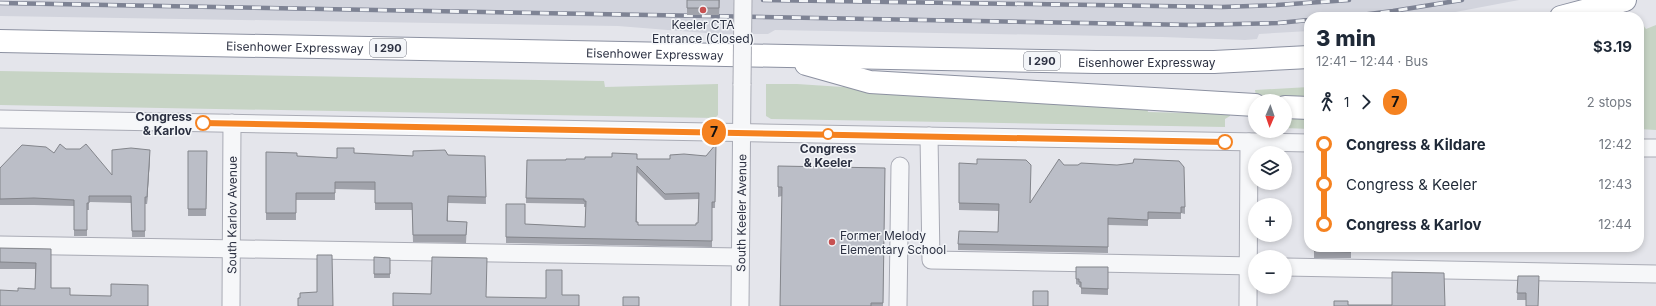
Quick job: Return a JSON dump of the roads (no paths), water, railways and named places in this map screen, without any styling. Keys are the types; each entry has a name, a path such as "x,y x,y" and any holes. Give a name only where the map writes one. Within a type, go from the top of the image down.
{"highway":[{"path":"1580,12 1626,0"},
{"name":"Eisenhower Expressway","path":"0,40 1096,62 1214,62 1304,57"},
{"path":"776,55 870,82 1248,105"},
{"path":"1292,107 1304,108"}],"street":[{"name":"South Keeler Avenue","path":"740,306 742,0"},
{"path":"0,119 1304,143"},
{"name":"South Karlov Avenue","path":"231,306 232,123"},
{"path":"929,136 931,260 1248,266"},
{"path":"1249,142 1251,250"},
{"path":"1644,148 1656,148"},
{"path":"898,306 900,166"},
{"path":"0,245 740,257"},
{"path":"1292,267 1656,274"},
{"path":"1248,306 1249,294"}],"railway":[{"path":"763,0 1222,7 1349,0"},
{"path":"1385,12 1462,0"},
{"path":"0,3 1192,25 1278,23 1304,20"}],"place":[{"name":"Keeler CTA Entrance (Closed)","path":"703,10"},
{"name":"Congress & Karlov","path":"203,123"},
{"name":"Congress & Keeler","path":"828,134"},
{"name":"Former Melody Elementary School","path":"832,242"}]}
